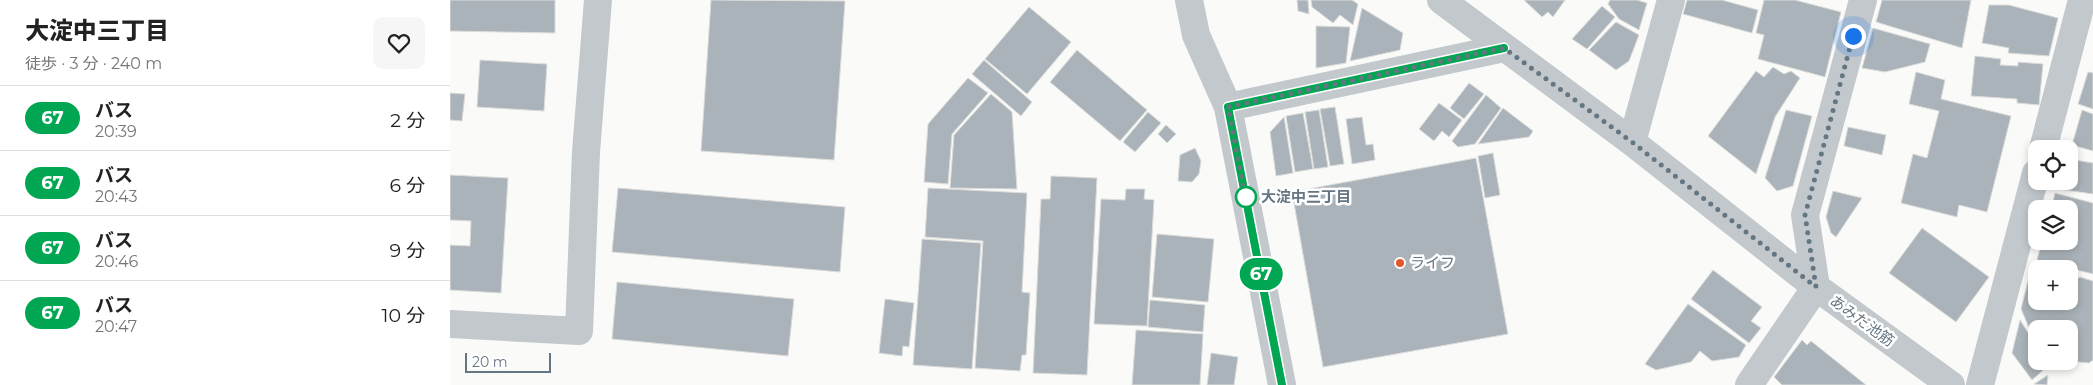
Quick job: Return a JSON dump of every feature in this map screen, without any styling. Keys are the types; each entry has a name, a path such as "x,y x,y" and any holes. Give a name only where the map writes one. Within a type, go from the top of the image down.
{"street":[{"path":"450,324 579,331 586,152 598,0"},
{"path":"1189,0 1196,35 1228,107 1282,385"},
{"name":"あみだ池筋","path":"1441,0 1469,9 1504,48 1632,142 1816,287 1943,382"},
{"path":"1632,142 1671,0"},
{"path":"1749,385 1816,287 1805,215 1863,0"},
{"path":"2045,140 2082,0"},
{"path":"1228,107 1504,48"},
{"path":"1980,385 2032,190"}],"building":[{"path":"450,0 555,0 555,33 450,31"},
{"path":"711,0 845,1 834,160 701,151"},
{"path":"1297,0 1308,0 1309,14 1298,11"},
{"path":"1311,0 1352,0 1358,4 1353,25 1340,15 1333,23 1312,7"},
{"path":"1524,0 1565,0 1553,17 1548,12 1542,17"},
{"path":"1610,0 1637,0 1647,3 1639,30 1619,19 1608,4"},
{"path":"1687,0 1722,0 1758,10 1752,33 1683,14"},
{"path":"1764,0 1795,0 1841,12 1825,77 1758,59 1764,35 1756,33"},
{"path":"1882,0 1971,0 1962,48 1876,22"},
{"path":"1989,5 2009,5 2058,18 2049,56 2008,53 2009,48 1982,43"},
{"path":"1602,6 1615,17 1587,49 1572,39"},
{"path":"1029,7 1071,42 1027,94 985,59"},
{"path":"1362,8 1403,33 1400,50 1350,61"},
{"path":"1616,22 1639,35 1629,61 1616,70 1589,50"},
{"path":"1316,26 1350,27 1346,63 1316,68"},
{"path":"1873,28 1930,44 1925,62 1885,72 1862,68"},
{"path":"1077,50 1147,110 1120,141 1050,82"},
{"path":"1975,56 2001,59 2000,65 2018,66 2018,62 2043,64 2039,105 2017,103 2017,99 1971,96"},
{"path":"480,60 547,64 544,111 477,107"},
{"path":"984,60 1032,102 1021,116 972,74"},
{"path":"1773,67 1784,74 1791,71 1800,78 1775,117 1756,174 1708,136 1756,71 1764,77"},
{"path":"1916,72 1945,80 1941,99 2011,116 1987,212 1959,205 1957,217 1901,203 1913,154 1927,158 1939,111 1909,104"},
{"path":"2088,72 2093,73 2093,109 2078,104"},
{"path":"968,78 988,93 952,134 948,184 924,182 928,124"},
{"path":"1469,83 1484,94 1464,119 1450,108"},
{"path":"450,93 465,94 462,121 450,120"},
{"path":"991,94 1012,112 1017,189 950,188 954,135"},
{"path":"1486,95 1501,108 1475,144 1458,147 1452,141"},
{"path":"1439,103 1462,120 1449,137 1442,131 1434,141 1419,129"},
{"path":"1335,107 1344,164 1330,166 1320,109"},
{"path":"1503,108 1533,131 1529,137 1478,144"},
{"path":"1319,110 1328,167 1314,169 1305,112"},
{"path":"1786,110 1812,116 1793,186 1777,191 1765,178"},
{"path":"2082,110 2093,114 2093,151 2078,147 2078,140 2073,140"},
{"path":"1148,112 1161,123 1135,152 1123,142"},
{"path":"1303,113 1313,169 1295,172 1286,116"},
{"path":"1284,117 1293,173 1276,176 1270,132"},
{"path":"1362,117 1366,145 1373,144 1375,160 1352,164 1346,119"},
{"path":"1166,125 1176,134 1167,143 1158,134"},
{"path":"1848,127 1886,135 1882,155 1844,146"},
{"path":"1195,148 1201,161 1199,174 1192,182 1178,181 1180,155"},
{"path":"1493,153 1500,195 1485,198 1478,156"},
{"name":"ライフ","path":"1476,158 1508,334 1323,367 1292,192"},
{"path":"2078,160 2093,163 2093,194 2065,190 2078,190"},
{"path":"450,175 508,178 501,293 450,290 450,245 470,246 471,221 450,220"},
{"path":"1051,176 1097,178 1087,375 1033,373 1041,199 1050,199"},
{"path":"618,188 845,207 840,272 612,252"},
{"path":"928,188 1027,193 1022,292 1030,293 1026,355 1022,355 1020,371 975,368 983,241 925,237"},
{"path":"1126,189 1145,189 1144,199 1154,200 1147,326 1094,324 1101,199 1125,200"},
{"path":"1833,191 1862,198 1836,237 1831,233 1826,217"},
{"path":"2055,193 2093,203 2093,274 2078,270 2078,260 2037,260 2040,250 2078,250 2078,200 2053,200"},
{"path":"1922,228 1989,277 1956,322 1889,273"},
{"path":"1157,234 1214,239 1208,302 1152,297"},
{"path":"922,239 981,243 972,369 913,365"},
{"path":"1713,270 1762,307 1751,321 1761,328 1749,343 1691,299"},
{"path":"2080,277 2093,281 2093,360 2089,363 2078,362 2078,320 2028,320 2028,325 2021,309 2028,281 2028,310 2078,310 2078,278"},
{"path":"617,282 794,299 788,356 612,339"},
{"path":"885,299 914,303 909,347 903,346 902,356 879,353"},
{"path":"1150,300 1205,305 1203,332 1148,327"},
{"path":"1688,304 1746,345 1739,357 1712,361 1700,351 1691,362 1656,370 1645,364"},
{"path":"2020,320 2028,332 2028,370 2043,370 2032,380 2012,353"},
{"path":"1136,330 1203,334 1200,385 1132,385"},
{"path":"1802,340 1807,345 1811,341 1866,385 1782,385 1774,377"},
{"path":"1211,353 1238,357 1234,385 1207,385"},
{"path":"2048,375 2047,385 2034,384"}],"bus line":[{"name":"67","path":"1282,385 1228,107 1504,48"}],"place":[{"name":"大淀中三丁目","path":"1246,197"},
{"name":"ライフ","path":"1400,263"}],"route":[{"path":"1246,197 1246,200 1228,107 1504,48 1632,142 1816,287 1805,215 1853,36"}]}
